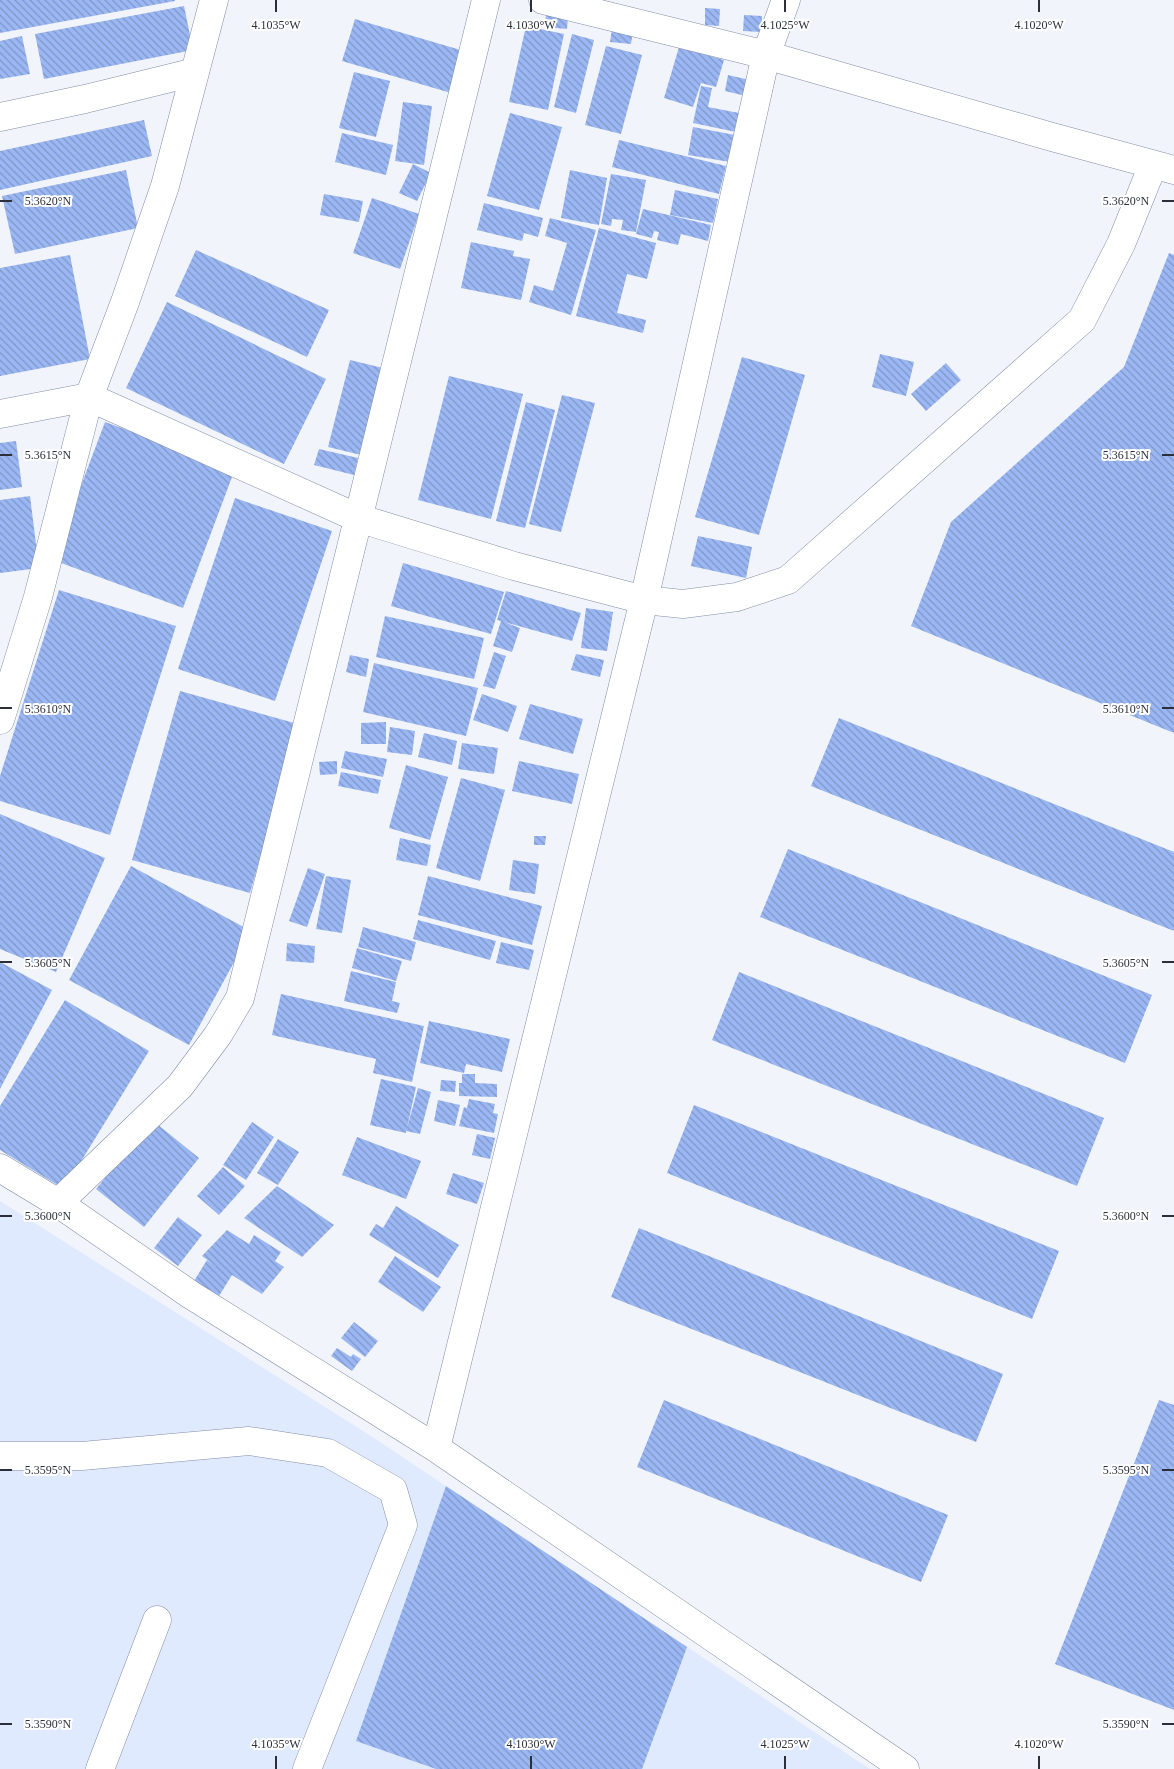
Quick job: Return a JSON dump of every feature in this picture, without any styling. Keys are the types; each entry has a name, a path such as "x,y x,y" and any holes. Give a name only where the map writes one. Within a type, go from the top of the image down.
{"street":[{"path":"0,720 38,597 89,397 125,302 165,186 214,0"},
{"path":"58,1203 180,1086 218,1035 240,998 486,0"},
{"path":"0,414 89,397 358,518 514,566 644,600 683,604 737,597 788,580 1082,320 1163,167 766,55 543,0"},
{"path":"436,1448 644,600 766,55 786,0"},
{"path":"0,117 85,99 195,72"},
{"path":"0,1168 58,1203 191,1295 436,1448 904,1769"},
{"path":"0,1456 82,1456 249,1441 328,1453 393,1490 403,1525 306,1769"},
{"path":"100,1769 157,1620"}],"shaded area":[{"path":"0,1201 374,1438 870,1769 0,1769"}],"building":[{"path":"0,0 175,0 175,1 0,33"},
{"path":"184,6 193,50 44,79 35,34"},
{"path":"705,8 720,9 719,26 705,25"},
{"path":"546,15 568,17 567,29 545,27"},
{"path":"744,15 762,16 761,32 743,31"},
{"path":"355,19 464,51 451,93 342,61"},
{"path":"526,26 564,34 548,110 509,102"},
{"path":"612,29 633,31 631,44 610,42"},
{"path":"572,34 594,40 576,113 554,107"},
{"path":"22,36 30,74 0,79 0,41"},
{"path":"606,46 642,55 621,134 585,125"},
{"path":"679,47 724,60 716,87 701,83 693,107 664,98"},
{"path":"354,72 390,81 376,137 339,128"},
{"path":"728,75 750,80 746,96 725,91"},
{"path":"701,86 712,88 708,107 739,113 736,132 693,123"},
{"path":"403,102 432,106 424,165 395,161"},
{"path":"510,113 562,127 539,210 487,196"},
{"path":"144,120 152,156 0,190 0,151"},
{"path":"693,127 735,135 730,162 688,155"},
{"path":"342,133 393,145 386,175 335,162"},
{"path":"619,140 726,166 719,194 612,167"},
{"path":"413,164 431,173 417,201 399,193"},
{"path":"126,170 138,228 15,254 2,196"},
{"path":"570,170 607,178 599,225 561,218"},
{"path":"611,174 646,180 636,232 621,230 623,220 612,219 611,226 601,224"},
{"path":"675,190 718,199 713,223 670,215"},
{"path":"324,194 363,201 359,222 320,215"},
{"path":"372,198 419,214 400,269 353,253"},
{"path":"484,203 543,218 538,237 524,233 522,241 477,230"},
{"path":"643,209 711,225 708,241 681,234 678,245 657,240 659,232 654,231 652,238 636,234"},
{"path":"550,218 596,230 571,315 529,302 534,285 553,291 567,243 545,236"},
{"path":"599,228 656,243 647,279 627,274 617,313 646,320 643,333 576,316"},
{"path":"471,242 514,251 513,256 530,259 521,300 461,288"},
{"path":"196,250 329,310 307,357 175,296"},
{"path":"1169,253 1174,255 1174,733 911,626 951,522 1124,367"},
{"path":"70,255 90,359 0,376 0,268"},
{"path":"167,302 326,379 284,464 126,388"},
{"path":"880,354 914,362 906,396 872,387"},
{"path":"742,357 805,375 759,535 695,517"},
{"path":"350,360 383,368 361,455 328,447"},
{"path":"946,363 961,380 926,411 911,394"},
{"path":"449,376 523,394 491,519 418,500"},
{"path":"562,395 595,403 561,532 529,524"},
{"path":"526,402 555,410 525,528 496,521"},
{"path":"105,422 235,469 183,608 53,560"},
{"path":"16,441 22,487 0,490 0,443"},
{"path":"319,449 358,458 354,475 314,465"},
{"path":"30,496 39,568 0,573 0,500"},
{"path":"235,498 332,531 275,701 178,669"},
{"path":"698,536 752,547 746,578 691,566"},
{"path":"403,563 504,592 491,634 391,606"},
{"path":"59,590 176,626 110,835 0,801 0,776"},
{"path":"506,591 581,613 572,641 504,622 520,628 512,652 493,646 501,621 497,620"},
{"path":"586,608 613,612 607,651 581,648"},
{"path":"385,616 484,638 474,679 376,657"},
{"path":"494,652 506,656 495,689 483,686"},
{"path":"576,654 604,660 600,677 571,670"},
{"path":"350,655 369,659 366,677 346,672"},
{"path":"374,663 478,688 466,736 363,712"},
{"path":"180,691 298,724 250,893 132,860"},
{"path":"482,694 517,706 508,732 473,720"},
{"path":"530,704 583,719 573,754 519,739"},
{"path":"839,718 1174,852 1174,931 811,786"},
{"path":"386,722 386,744 361,744 361,723"},
{"path":"390,727 415,731 412,755 387,752"},
{"path":"424,733 457,741 452,765 418,757"},
{"path":"462,743 498,748 494,774 458,769"},
{"path":"345,751 387,759 383,777 341,768"},
{"path":"337,761 337,774 320,775 319,762"},
{"path":"519,761 579,774 572,804 512,791"},
{"path":"406,765 448,777 430,840 389,828"},
{"path":"341,772 381,780 378,794 338,786"},
{"path":"461,778 505,790 480,881 436,868"},
{"path":"0,814 105,858 56,972 0,949"},
{"path":"534,836 546,836 545,845 534,845"},
{"path":"400,838 431,845 427,866 396,860"},
{"path":"788,849 1152,995 1125,1063 760,917"},
{"path":"513,860 539,864 535,894 509,890"},
{"path":"131,866 251,931 189,1045 69,980"},
{"path":"308,868 325,874 307,927 289,921"},
{"path":"326,876 351,880 342,933 316,929"},
{"path":"428,876 542,906 532,945 418,915"},
{"path":"418,920 496,941 490,960 413,939"},
{"path":"363,927 416,942 411,961 358,947"},
{"path":"501,942 534,950 529,970 496,963"},
{"path":"287,943 315,946 314,963 286,961"},
{"path":"357,948 402,961 396,981 352,968"},
{"path":"0,962 52,990 0,1089"},
{"path":"351,971 396,982 392,1001 400,1003 397,1013 344,1001"},
{"path":"739,972 1104,1118 1077,1186 712,1040"},
{"path":"281,994 424,1026 412,1082 373,1073 376,1059 272,1035"},
{"path":"65,1000 149,1051 64,1189 0,1150 0,1106"},
{"path":"429,1021 510,1039 502,1072 466,1064 464,1073 420,1063"},
{"path":"462,1074 475,1074 475,1083 497,1084 497,1097 459,1096 459,1083 462,1083"},
{"path":"381,1079 416,1087 407,1128 418,1088 431,1092 420,1134 370,1125"},
{"path":"441,1080 456,1081 455,1092 440,1091"},
{"path":"469,1099 495,1104 493,1113 498,1114 494,1133 459,1126 464,1107 467,1108"},
{"path":"438,1100 460,1105 455,1126 434,1121"},
{"path":"694,1105 1059,1251 1032,1319 667,1173"},
{"path":"152,1120 199,1158 144,1227 96,1189"},
{"path":"252,1122 274,1137 246,1180 223,1165"},
{"path":"477,1134 495,1138 490,1159 472,1155"},
{"path":"357,1137 421,1161 406,1199 342,1175"},
{"path":"278,1139 299,1152 278,1185 257,1173"},
{"path":"223,1167 245,1186 219,1215 197,1196"},
{"path":"453,1173 484,1183 477,1204 446,1194"},
{"path":"277,1186 334,1225 302,1257 244,1218"},
{"path":"396,1206 459,1245 438,1278 369,1235 376,1224 383,1228"},
{"path":"178,1217 202,1235 178,1266 154,1248"},
{"path":"639,1228 1003,1374 976,1442 611,1297"},
{"path":"227,1230 249,1244 254,1235 281,1252 275,1261 284,1267 262,1294 232,1275 219,1296 194,1281 207,1260 216,1266 202,1256"},
{"path":"395,1256 441,1287 423,1312 378,1282"},
{"path":"354,1322 378,1341 365,1357 341,1338"},
{"path":"337,1348 351,1357 353,1354 361,1359 352,1371 331,1356"},
{"path":"664,1400 948,1515 921,1582 637,1467"},
{"path":"1159,1400 1174,1405 1174,1710 1055,1664"},
{"path":"446,1486 687,1647 642,1769 436,1769 356,1741"}]}
